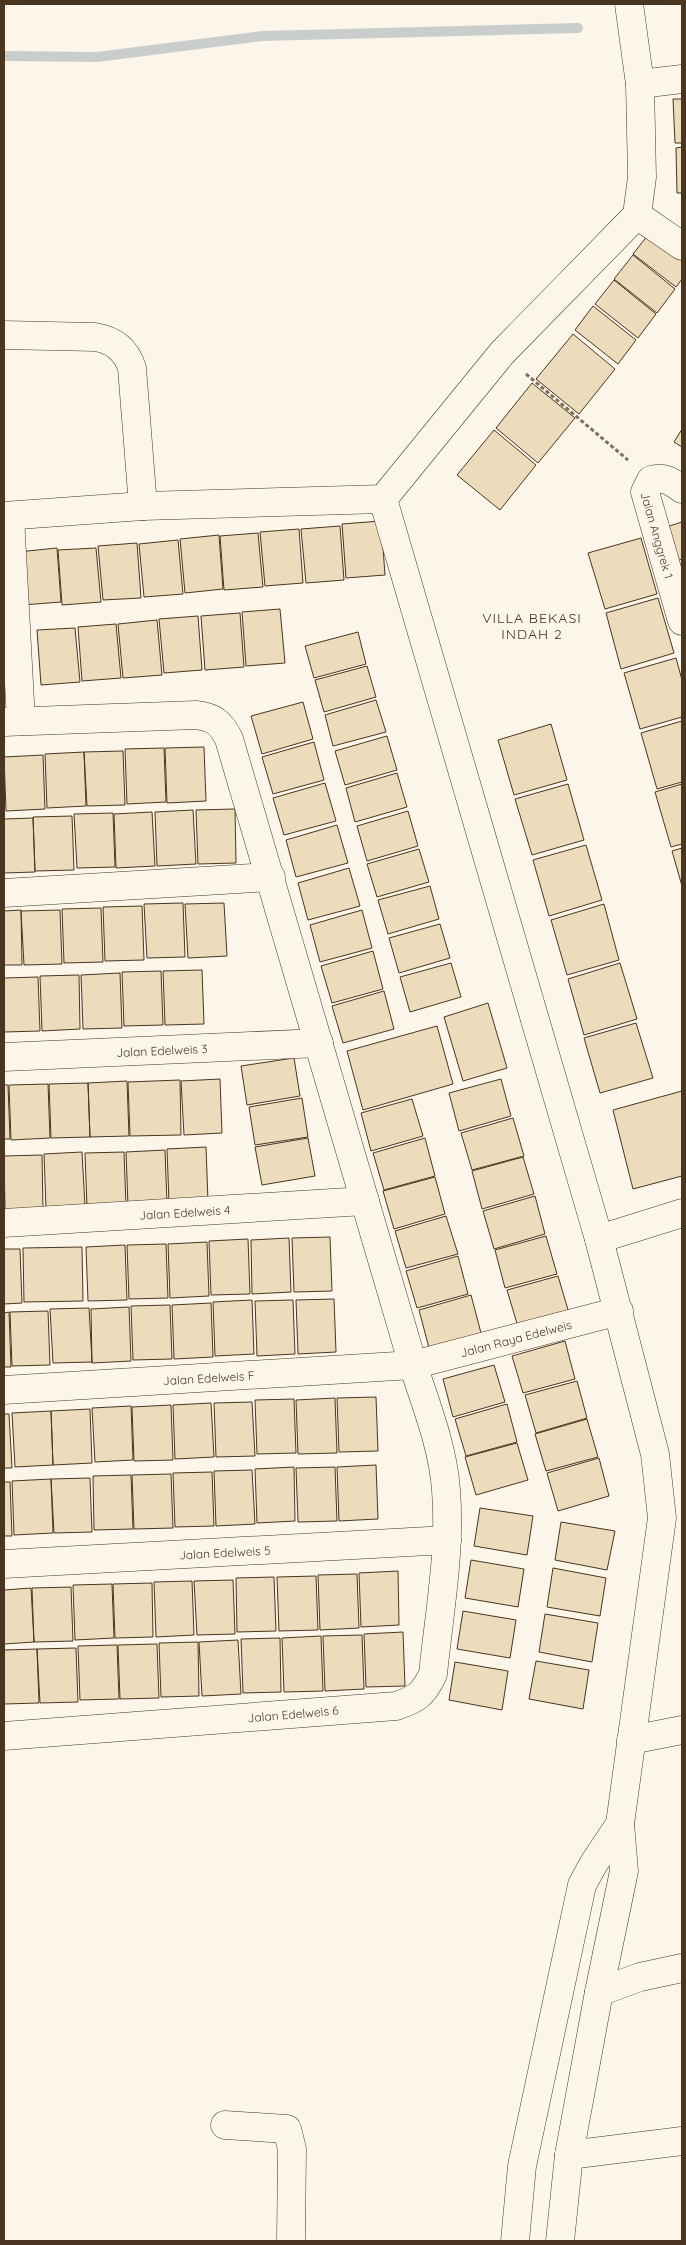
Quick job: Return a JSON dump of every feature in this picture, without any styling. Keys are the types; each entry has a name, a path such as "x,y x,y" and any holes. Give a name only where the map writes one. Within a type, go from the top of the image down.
{"street":[{"path":"12,722 7,516 143,506 383,499 502,353 637,214 642,177 640,84 630,15"},
{"path":"640,84 682,79"},
{"path":"637,214 682,246"},
{"path":"4,335 95,337 105,339 122,349 129,358 132,368 143,506"},
{"path":"651,480 660,478 669,480 682,489"},
{"name":"Jalan Anggrek 1","path":"651,480 645,492 645,498 682,621"},
{"path":"383,499 619,1311 655,1454 662,1518 620,1824 624,1871 599,1992 569,2155 560,2241"},
{"name":"Jalan Edelweis 6","path":"4,1736 396,1706 408,1702 419,1697 426,1689 432,1674 447,1540 446,1490 437,1439 413,1364 229,739 216,720 208,716 196,715 12,722"},
{"path":"4,893 271,877"},
{"name":"Jalan Edelweis 3","path":"4,1057 319,1043"},
{"name":"Jalan Edelweis 4","path":"4,1223 365,1201"},
{"path":"599,1238 682,1214"},
{"name":"Jalan Raya Edelweis","path":"413,1364 619,1311"},
{"name":"Jalan Edelweis F","path":"4,1390 413,1364"},
{"name":"Jalan Edelweis 5","path":"4,1564 447,1540"},
{"path":"631,1740 682,1730"},
{"path":"515,2241 522,2166 582,1885 620,1824"},
{"path":"599,1992 640,1977 682,1968"},
{"path":"225,2125 287,2130 292,2149 291,2241"},
{"path":"569,2155 682,2141"}],"path":[{"path":"502,353 651,480"}],"building":[{"path":"673,99 682,99 682,143 675,143"},
{"path":"682,147 682,193 677,193 676,148"},
{"path":"652,230 682,254 682,279 676,287 633,254"},
{"path":"633,255 675,289 657,313 614,279"},
{"path":"614,280 656,314 638,338 595,304"},
{"path":"593,306 636,340 618,364 575,330"},
{"path":"573,334 615,369 579,414 536,379"},
{"path":"532,383 575,418 538,463 496,428"},
{"path":"682,429 682,447 674,442"},
{"path":"494,430 536,465 500,510 457,475"},
{"path":"381,521 385,575 346,578 342,524"},
{"path":"682,522 682,559 677,561 666,527"},
{"path":"340,526 344,580 306,583 301,529"},
{"path":"299,529 303,583 265,586 260,532"},
{"path":"258,533 263,587 224,590 220,536"},
{"path":"219,535 223,589 185,593 180,539"},
{"path":"641,538 657,594 605,609 588,553"},
{"path":"178,540 183,594 144,597 139,544"},
{"path":"137,543 141,598 103,600 98,546"},
{"path":"57,548 61,602 22,605 18,552"},
{"path":"96,548 101,602 62,605 58,550"},
{"path":"658,598 674,653 621,669 606,613"},
{"path":"280,609 285,663 246,666 242,612"},
{"path":"240,613 244,667 205,670 201,616"},
{"path":"198,616 202,670 164,673 159,619"},
{"path":"157,620 162,675 123,678 118,624"},
{"path":"116,624 121,678 82,681 78,627"},
{"path":"75,628 80,682 41,685 37,630"},
{"path":"358,632 366,664 314,678 305,646"},
{"path":"676,658 682,680 682,717 640,729 624,673"},
{"path":"367,666 376,697 324,712 315,680"},
{"path":"376,700 386,732 333,746 325,715"},
{"path":"303,702 313,739 262,754 251,716"},
{"path":"682,721 682,782 657,789 641,733"},
{"path":"551,724 567,780 514,795 498,740"},
{"path":"387,736 397,770 345,785 335,751"},
{"path":"314,742 324,780 273,794 262,757"},
{"path":"204,747 206,801 167,803 165,748"},
{"path":"164,748 166,802 127,804 125,749"},
{"path":"123,751 125,805 87,806 84,752"},
{"path":"84,752 86,806 47,808 45,754"},
{"path":"43,755 45,809 6,811 4,757"},
{"path":"397,773 407,807 355,822 346,788"},
{"path":"325,783 336,821 284,835 273,798"},
{"path":"568,784 584,840 532,855 515,799"},
{"path":"682,784 682,844 671,847 655,792"},
{"path":"235,809 236,863 198,864 196,810"},
{"path":"193,810 196,864 157,866 155,812"},
{"path":"408,811 418,846 367,861 357,826"},
{"path":"152,812 155,866 116,868 114,814"},
{"path":"113,813 115,867 77,868 74,814"},
{"path":"72,816 74,870 35,871 33,817"},
{"path":"33,818 35,872 4,873 4,819"},
{"path":"337,825 348,863 296,877 286,840"},
{"path":"586,845 602,900 549,916 533,860"},
{"path":"682,848 682,886 672,851"},
{"path":"419,849 429,882 377,897 367,864"},
{"path":"349,868 360,906 308,920 298,883"},
{"path":"430,886 439,919 388,934 378,900"},
{"path":"183,903 185,957 147,958 144,904"},
{"path":"224,903 227,956 188,958 185,904"},
{"path":"604,904 619,960 567,975 551,920"},
{"path":"142,906 144,960 105,961 103,907"},
{"path":"101,908 103,962 64,963 62,909"},
{"path":"21,910 22,965 4,965 4,911"},
{"path":"60,910 62,964 24,965 21,911"},
{"path":"362,910 372,948 320,962 310,925"},
{"path":"440,924 450,958 399,973 389,938"},
{"path":"373,951 383,989 332,1003 321,966"},
{"path":"451,963 461,997 410,1012 400,977"},
{"path":"620,963 637,1019 584,1035 568,979"},
{"path":"202,970 204,1024 165,1025 163,971"},
{"path":"161,971 163,1025 124,1026 122,972"},
{"path":"120,973 122,1028 83,1029 81,975"},
{"path":"79,975 80,1029 42,1031 40,976"},
{"path":"38,977 40,1031 4,1032 4,978"},
{"path":"384,991 394,1029 343,1043 332,1006"},
{"path":"488,1003 507,1068 463,1081 444,1017"},
{"path":"636,1023 653,1078 600,1093 584,1038"},
{"path":"437,1026 453,1084 363,1110 347,1051"},
{"path":"294,1058 300,1096 247,1105 241,1066"},
{"path":"220,1079 222,1133 184,1135 181,1081"},
{"path":"501,1079 511,1116 459,1131 449,1093"},
{"path":"180,1080 181,1135 130,1136 128,1082"},
{"path":"127,1081 129,1136 90,1137 88,1083"},
{"path":"88,1083 90,1137 51,1138 49,1084"},
{"path":"48,1084 50,1138 11,1140 9,1085"},
{"path":"4,1085 8,1085 10,1139 4,1139"},
{"path":"682,1091 682,1176 633,1189 613,1110"},
{"path":"302,1098 308,1137 255,1145 249,1107"},
{"path":"412,1099 423,1136 371,1151 361,1113"},
{"path":"513,1118 524,1156 472,1170 461,1133"},
{"path":"308,1138 315,1176 262,1185 255,1147"},
{"path":"425,1138 435,1176 384,1190 373,1153"},
{"path":"206,1147 208,1201 169,1203 167,1149"},
{"path":"165,1150 167,1204 128,1206 126,1152"},
{"path":"82,1152 85,1206 46,1208 44,1154"},
{"path":"124,1152 126,1206 87,1207 85,1153"},
{"path":"42,1155 43,1209 5,1211 4,1156"},
{"path":"523,1157 534,1194 482,1209 472,1171"},
{"path":"435,1177 445,1214 394,1229 383,1191"},
{"path":"535,1196 545,1234 494,1249 483,1211"},
{"path":"446,1216 458,1254 406,1268 395,1231"},
{"path":"546,1236 557,1274 505,1288 495,1250"},
{"path":"330,1237 332,1291 294,1292 292,1238"},
{"path":"289,1238 291,1292 252,1294 251,1240"},
{"path":"248,1239 250,1294 211,1295 209,1241"},
{"path":"207,1242 209,1296 170,1298 168,1244"},
{"path":"166,1244 168,1298 129,1299 127,1245"},
{"path":"125,1245 127,1300 88,1301 86,1247"},
{"path":"82,1247 83,1301 24,1302 23,1248"},
{"path":"4,1249 20,1249 22,1303 4,1304"},
{"path":"458,1256 468,1294 417,1308 406,1271"},
{"path":"558,1276 569,1313 518,1327 507,1290"},
{"path":"471,1295 481,1333 429,1348 419,1310"},
{"path":"334,1299 336,1352 298,1354 296,1300"},
{"path":"252,1300 254,1354 215,1356 213,1302"},
{"path":"293,1300 295,1354 257,1356 255,1301"},
{"path":"211,1303 213,1357 174,1359 172,1305"},
{"path":"170,1305 172,1359 133,1360 131,1306"},
{"path":"129,1307 131,1361 92,1363 91,1309"},
{"path":"89,1308 92,1362 53,1363 50,1309"},
{"path":"48,1311 50,1365 12,1366 10,1312"},
{"path":"9,1312 11,1367 4,1367 4,1313"},
{"path":"565,1341 575,1379 523,1393 512,1356"},
{"path":"494,1365 505,1402 453,1417 443,1379"},
{"path":"577,1381 587,1418 536,1433 525,1395"},
{"path":"376,1397 378,1451 339,1452 337,1398"},
{"path":"335,1398 337,1453 298,1454 296,1400"},
{"path":"294,1399 296,1453 257,1454 255,1400"},
{"path":"252,1402 255,1456 216,1457 214,1403"},
{"path":"211,1403 214,1457 175,1459 173,1405"},
{"path":"507,1404 517,1442 466,1456 455,1419"},
{"path":"171,1405 173,1460 134,1461 132,1407"},
{"path":"131,1406 133,1460 95,1462 92,1408"},
{"path":"90,1409 92,1463 53,1465 51,1411"},
{"path":"51,1411 53,1465 15,1467 12,1413"},
{"path":"4,1414 9,1414 12,1468 4,1468"},
{"path":"587,1419 598,1457 546,1471 535,1434"},
{"path":"517,1443 528,1480 476,1495 465,1457"},
{"path":"599,1458 609,1496 558,1511 547,1473"},
{"path":"376,1465 378,1519 339,1521 337,1467"},
{"path":"294,1467 295,1521 257,1523 255,1469"},
{"path":"335,1467 337,1521 298,1522 296,1468"},
{"path":"252,1470 255,1524 216,1526 214,1471"},
{"path":"212,1472 214,1526 175,1527 173,1473"},
{"path":"171,1474 173,1528 134,1529 132,1475"},
{"path":"131,1475 133,1529 94,1530 93,1476"},
{"path":"90,1478 92,1532 54,1533 51,1479"},
{"path":"51,1479 53,1533 14,1535 12,1481"},
{"path":"4,1482 10,1482 12,1536 4,1536"},
{"path":"480,1508 533,1516 527,1555 474,1546"},
{"path":"561,1522 615,1531 607,1570 555,1560"},
{"path":"471,1560 524,1569 518,1607 465,1598"},
{"path":"553,1568 606,1578 600,1616 547,1607"},
{"path":"398,1571 399,1625 361,1627 359,1573"},
{"path":"357,1574 359,1628 320,1630 318,1575"},
{"path":"316,1576 318,1630 279,1631 277,1577"},
{"path":"274,1577 276,1631 237,1632 236,1578"},
{"path":"233,1580 235,1634 197,1635 194,1581"},
{"path":"192,1581 194,1635 156,1637 154,1582"},
{"path":"152,1583 153,1637 115,1638 113,1584"},
{"path":"112,1584 114,1638 75,1640 73,1585"},
{"path":"71,1587 73,1641 34,1642 32,1588"},
{"path":"31,1588 34,1642 4,1644 4,1590"},
{"path":"463,1611 516,1620 510,1658 457,1649"},
{"path":"545,1614 598,1623 592,1662 539,1652"},
{"path":"403,1632 405,1686 366,1687 364,1634"},
{"path":"362,1635 364,1689 325,1691 323,1636"},
{"path":"321,1636 323,1691 284,1692 282,1638"},
{"path":"280,1638 281,1692 243,1693 241,1639"},
{"path":"238,1640 241,1694 202,1696 199,1642"},
{"path":"198,1642 199,1696 161,1697 159,1643"},
{"path":"157,1644 159,1698 120,1699 118,1645"},
{"path":"117,1645 119,1699 80,1700 78,1646"},
{"path":"76,1648 78,1702 40,1703 37,1649"},
{"path":"37,1649 39,1703 4,1704 4,1650"},
{"path":"536,1661 589,1670 583,1709 529,1699"},
{"path":"455,1662 508,1671 502,1710 449,1700"}],"waterway":[{"path":"4,56 97,57 262,36 578,28"}],"district":[{"name":"VILLA BEKASI INDAH 2","path":"532,626"}]}
